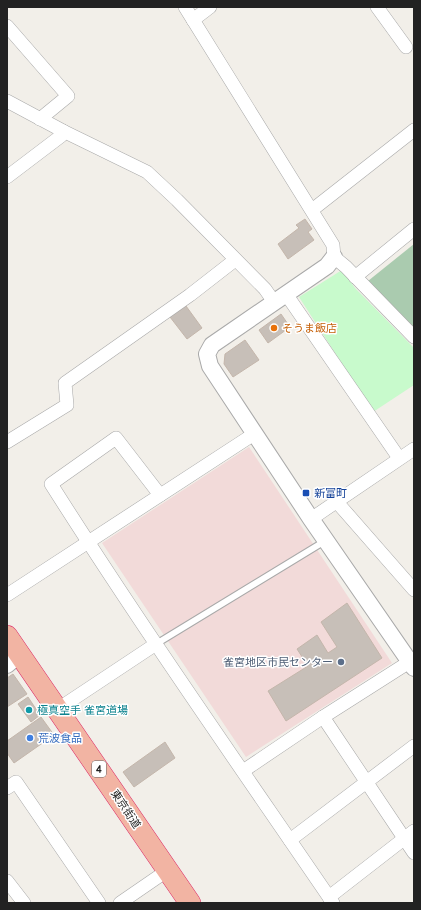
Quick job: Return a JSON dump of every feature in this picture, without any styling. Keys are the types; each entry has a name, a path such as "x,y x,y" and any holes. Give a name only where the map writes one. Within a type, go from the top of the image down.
{"highway":[{"name":"東京街道","path":"7,636 13,660 58,709 190,903"}],"street":[{"path":"185,7 333,245 334,257 327,266 212,345 207,354 210,366 311,519 413,663 323,717 243,771"},
{"path":"193,20 210,7"},
{"path":"377,7 406,47"},
{"path":"7,26 68,96 40,119"},
{"path":"7,101 63,131 147,172 265,289 280,298 399,458"},
{"path":"312,210 414,130"},
{"path":"7,177 61,136 63,131"},
{"path":"355,277 414,229"},
{"path":"334,257 346,267 414,337"},
{"path":"7,442 67,405 65,383 190,295 235,260"},
{"path":"7,595 254,434"},
{"path":"160,495 116,438 51,484 88,543 331,900 409,835"},
{"path":"311,519 414,449"},
{"path":"336,501 414,590"},
{"path":"58,709 156,644"},
{"path":"323,717 367,782 409,835 414,853"},
{"path":"290,840 414,746"},
{"path":"7,788 16,782 99,903"},
{"path":"120,903 168,870"},
{"path":"7,880 24,903"}],"lane":[{"path":"156,644 326,540"}],"shaded area":[{"path":"249,447 392,663 246,757 102,543"}],"green space":[{"path":"414,244 414,328 368,281"},
{"path":"342,270 355,288 414,348 414,385 373,412 299,297"}],"building":[{"path":"305,219 312,229 308,232 314,240 288,259 278,244 299,228 296,225"},
{"path":"186,306 202,328 187,339 170,317"},
{"name":"そうま飯店","path":"281,314 290,327 268,343 259,330"},
{"path":"245,340 259,360 233,377 224,364 225,354"},
{"name":"雀宮地区市民センター","path":"347,603 382,658 286,721 268,691 308,666 297,649 317,635 328,653 337,647 321,622"},
{"path":"13,674 27,694 7,707 7,678"},
{"name":"極真空手 雀宮道場","path":"28,697 40,715 31,722 18,704"},
{"name":"荒波食品","path":"41,717 54,735 14,763 7,753 7,741"},
{"path":"165,742 175,758 134,787 123,772"}],"place":[{"name":"そうま飯店","path":"274,328"},
{"name":"新富町","path":"306,493"},
{"name":"雀宮地区市民センター","path":"341,662"},
{"name":"極真空手 雀宮道場","path":"29,710"},
{"name":"荒波食品","path":"30,738"}]}
